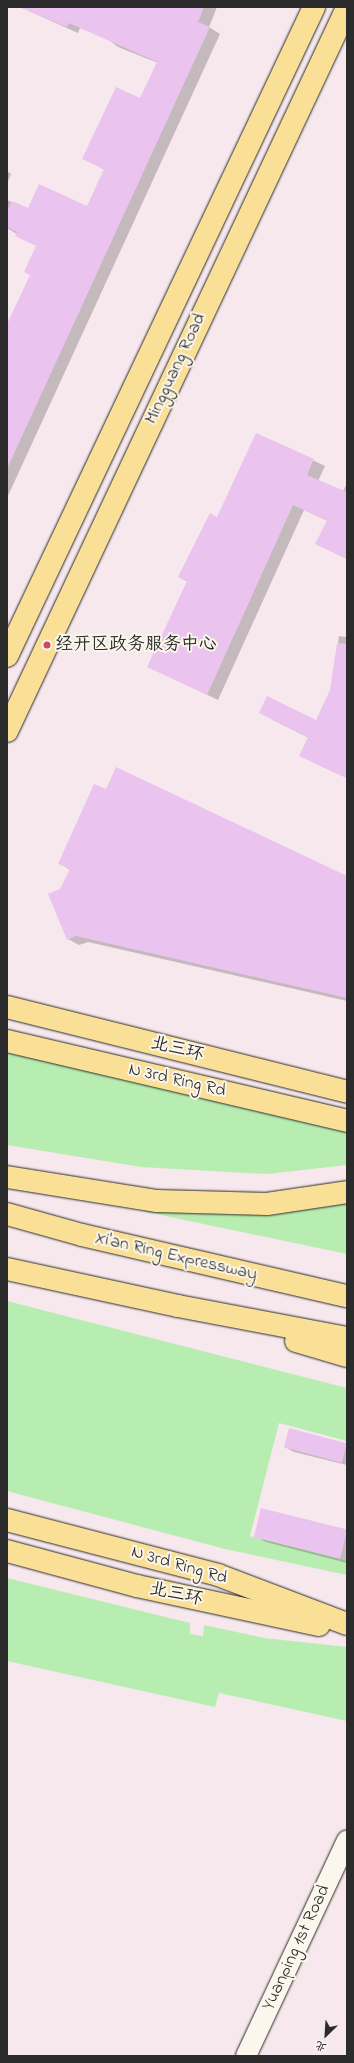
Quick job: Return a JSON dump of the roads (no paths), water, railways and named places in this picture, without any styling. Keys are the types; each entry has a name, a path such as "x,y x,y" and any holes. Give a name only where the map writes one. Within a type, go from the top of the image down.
{"main road":[{"name":"Mingguang Road","path":"7,656 314,7"},
{"name":"Mingguang Road","path":"7,731 347,8"},
{"name":"北三环","path":"7,1007 347,1092"},
{"name":"N 3rd Ring Rd","path":"7,1041 347,1121"},
{"path":"7,1177 157,1201 267,1204 347,1192"},
{"name":"Xi'an Ring Expressway","path":"7,1214 82,1235 347,1296"},
{"path":"7,1269 178,1306 347,1338"},
{"path":"178,1306 347,1356"},
{"name":"N 3rd Ring Rd","path":"7,1520 218,1575 347,1624"},
{"name":"北三环","path":"7,1551 137,1586 347,1631"}],"street":[{"name":"Yuanping 1st Road","path":"246,2056 347,1840"}],"place":[{"name":"经开区政务服务中心","path":"47,645"}]}
